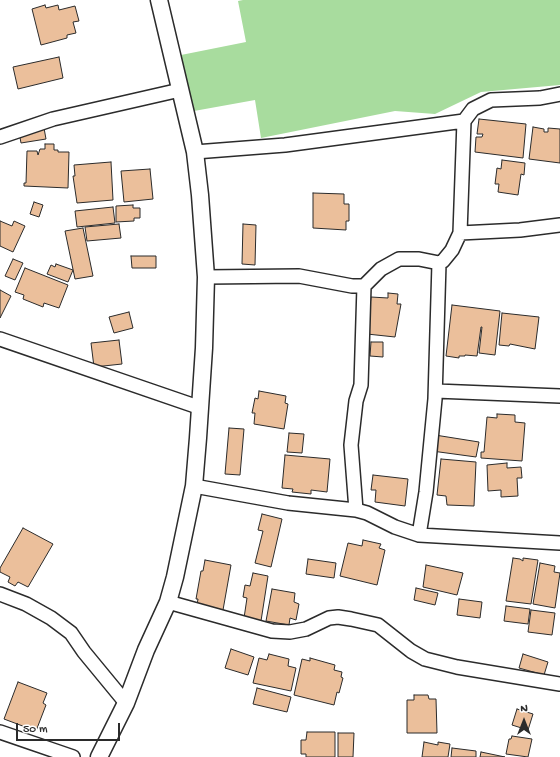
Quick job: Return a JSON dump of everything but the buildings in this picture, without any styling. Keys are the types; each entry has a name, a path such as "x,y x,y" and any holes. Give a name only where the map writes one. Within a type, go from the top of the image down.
{"street":[{"path":"99,757 126,702 146,650 168,602 175,577 194,486 200,408 206,277 200,195 195,152 159,0"},
{"path":"0,137 53,119 180,90"},
{"path":"356,510 351,446 356,402 361,385 364,286 380,269 399,259 419,259 439,263 443,261 452,250 460,233 464,121 473,109 491,100 540,98 560,94"},
{"path":"195,152 286,145 464,121"},
{"path":"460,233 520,230 560,225"},
{"path":"419,535 428,477 436,390 439,263"},
{"path":"206,277 298,276 352,286 364,286"},
{"path":"0,339 200,408"},
{"path":"436,390 560,396"},
{"path":"194,486 288,502 356,510 367,513 394,527 419,535 560,543"},
{"path":"1,593 26,604 51,618 71,633 84,652 126,702"},
{"path":"168,602 272,631 290,632 306,629 329,618 338,617 351,619 378,625 410,651 425,660 560,684"},
{"path":"0,732 73,757"}],"green space":[{"path":"560,0 560,85 481,92 435,114 395,111 261,138 255,100 194,111 181,55 246,42 238,1"}]}
